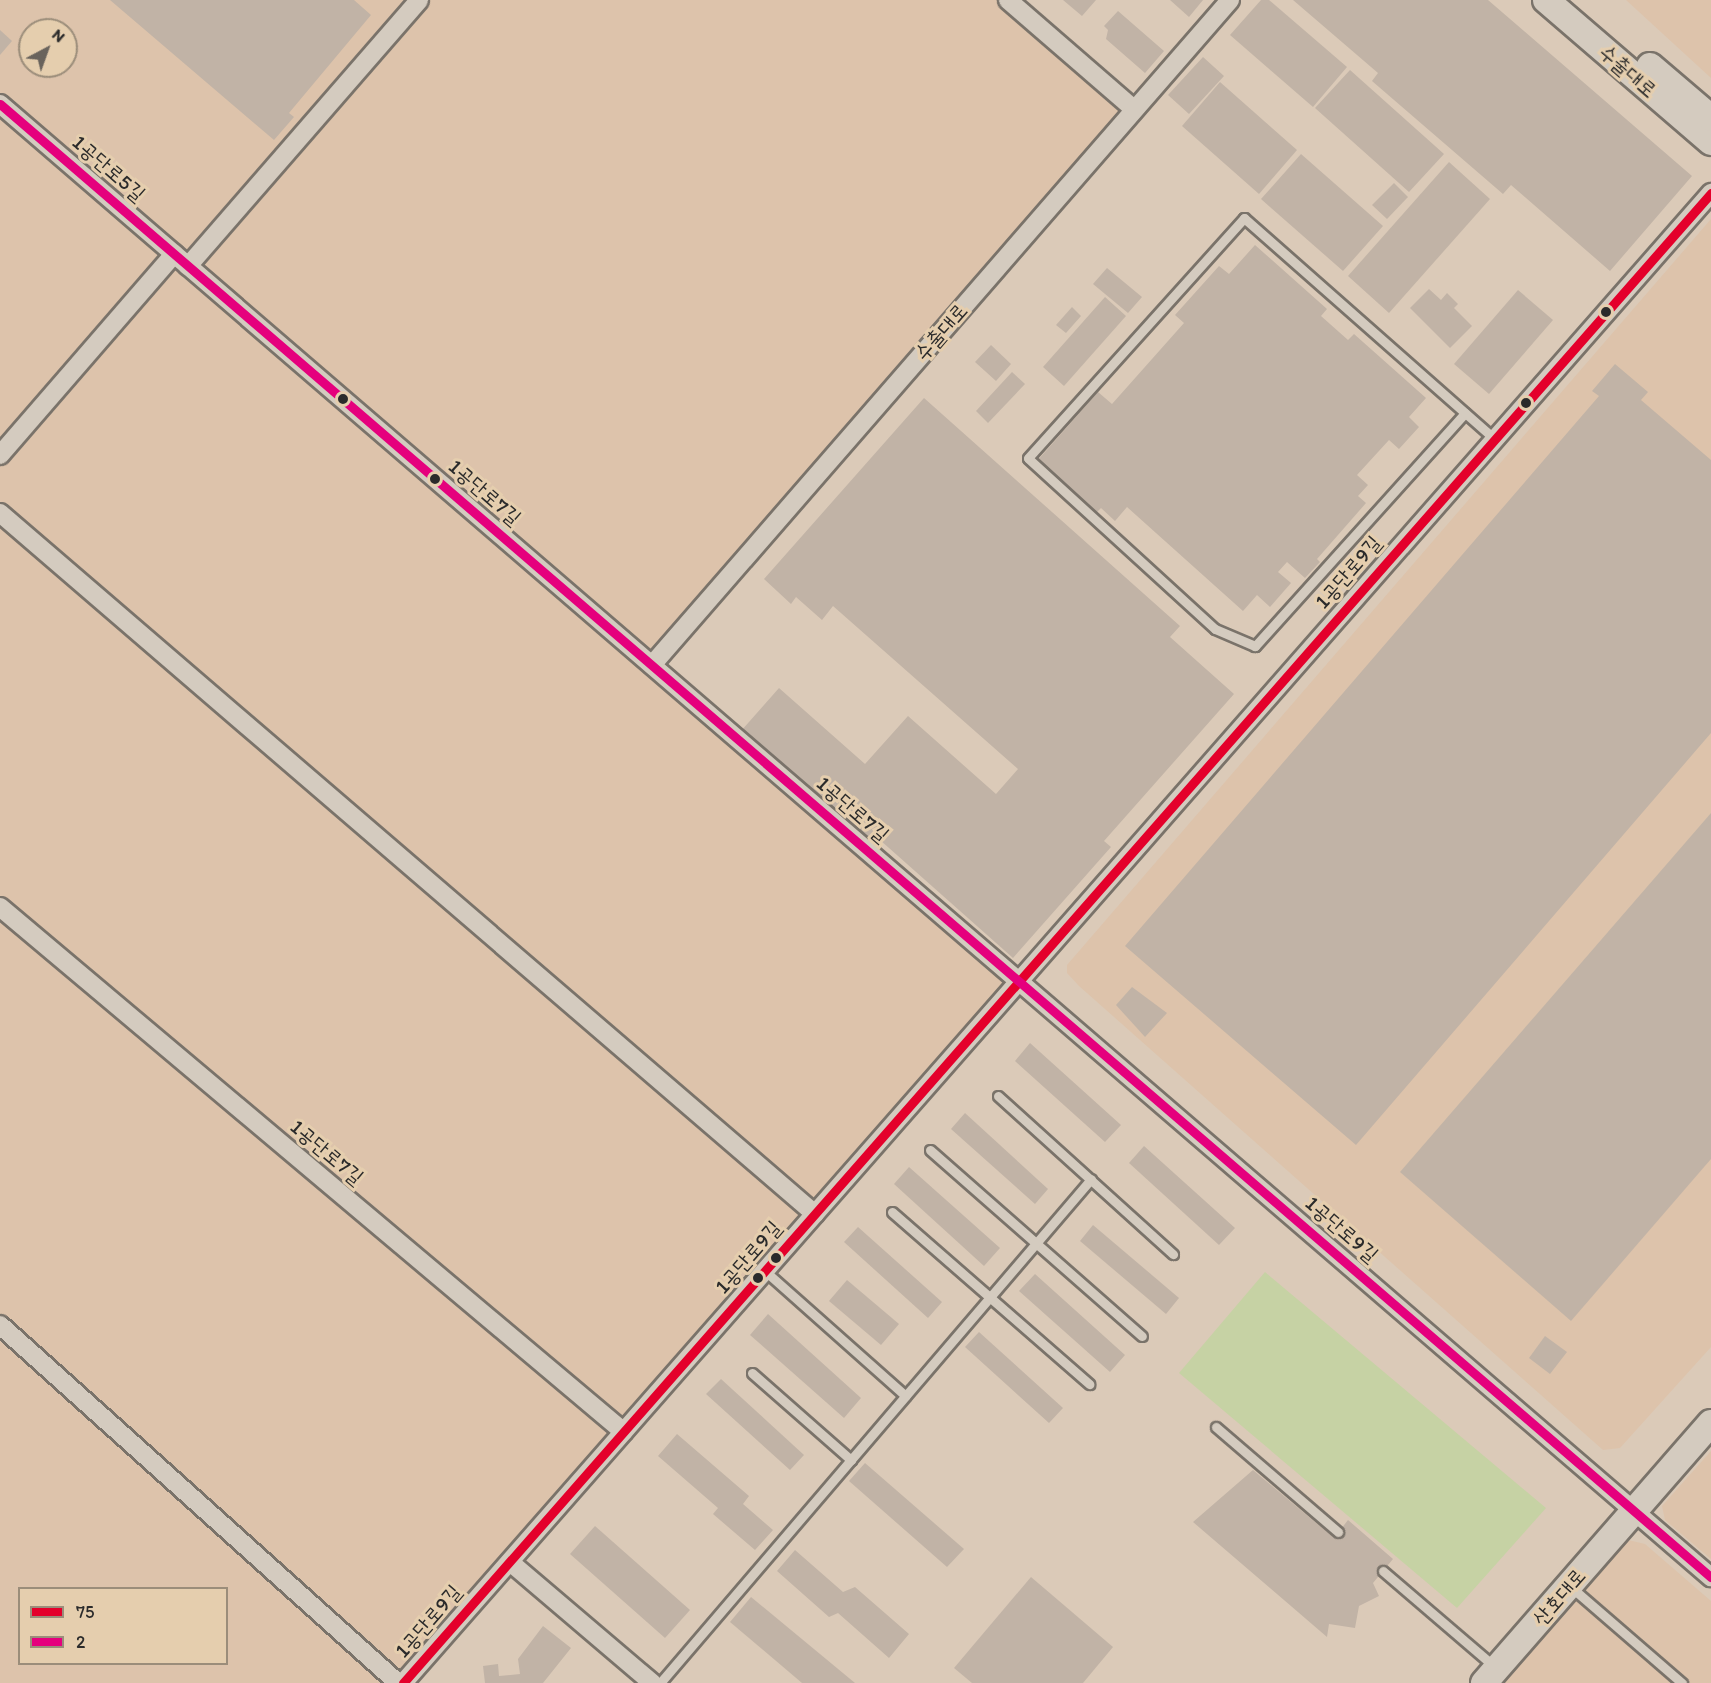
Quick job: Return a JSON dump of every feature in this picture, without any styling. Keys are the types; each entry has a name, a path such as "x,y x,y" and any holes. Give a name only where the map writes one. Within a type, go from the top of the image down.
{"main road":[{"name":"수출대로","path":"1546,0 1711,142"},
{"name":"수출대로","path":"1573,0 1711,118"},
{"name":"산호대로","path":"1491,1676 1711,1423"}],"street":[{"path":"188,266 419,0"},
{"path":"1008,0 1134,109"},
{"name":"수출대로","path":"652,665 1230,0"},
{"name":"1공단로5길","path":"0,104 188,266"},
{"name":"1공단로9길","path":"403,1683 1711,193"},
{"path":"0,455 174,254"},
{"name":"1공단로7길","path":"188,266 1019,981"},
{"path":"0,513 815,1214"},
{"name":"1공단로7길","path":"0,907 624,1432"},
{"name":"1공단로9길","path":"1019,981 1634,1511"},
{"path":"0,1325 398,1683"},
{"path":"1634,1511 1711,1577"},
{"path":"510,1562 652,1683"}],"lane":[{"path":"1465,413 1256,646 1215,629 1028,458 1244,218 1495,439"},
{"path":"998,1096 1173,1254"},
{"path":"930,1150 1142,1336"},
{"path":"660,1683 1091,1179"},
{"path":"892,1212 1089,1384"},
{"path":"765,1271 906,1396"},
{"path":"752,1373 851,1460"},
{"path":"1216,1427 1338,1532"},
{"path":"1383,1570 1491,1676"},
{"path":"1569,1586 1682,1683"}],"shaded area":[{"path":"0,0 1008,0 1134,109 652,665 1019,981 403,1683 0,1683"},
{"path":"1626,0 1711,0 1711,78"},
{"path":"1711,219 1711,1347 1620,1448 1603,1450 1079,986 1067,973 1067,965"},
{"path":"1711,1451 1711,1559 1665,1520 1662,1506"},
{"path":"1628,1540 1645,1544 1711,1601 1711,1683 1501,1683 1618,1544"}],"green space":[{"path":"1265,1272 1546,1508 1457,1608 1179,1373"}],"building":[{"path":"110,0 354,0 371,15 289,113 294,117 274,140"},
{"path":"1063,0 1096,0 1082,16"},
{"path":"1170,0 1203,0 1189,17"},
{"path":"1261,0 1269,0 1347,67 1313,107 1230,35"},
{"path":"1293,0 1488,0 1692,176 1610,271 1511,185 1503,194 1372,81 1378,73"},
{"path":"1118,11 1164,51 1145,73 1106,39 1108,30 1104,26"},
{"path":"0,30 12,41 0,55"},
{"path":"1203,57 1224,76 1189,114 1168,95"},
{"path":"1350,70 1444,154 1409,192 1315,108"},
{"path":"1220,82 1297,150 1259,194 1182,126"},
{"path":"1301,154 1383,226 1343,271 1261,199"},
{"path":"1449,162 1490,199 1389,313 1348,276"},
{"path":"1394,183 1408,197 1387,219 1372,205"},
{"path":"1255,245 1327,309 1321,316 1348,340 1354,334 1426,398 1409,417 1419,427 1399,449 1389,440 1357,475 1368,485 1358,496 1366,503 1317,559 1320,562 1305,578 1287,562 1278,572 1291,583 1270,607 1257,595 1243,611 1127,507 1115,521 1101,508 1096,513 1037,461 1098,392 1112,404 1184,323 1175,315 1219,266 1229,274"},
{"path":"1107,268 1142,297 1128,313 1093,284"},
{"path":"1429,289 1441,300 1447,293 1458,304 1454,308 1472,326 1450,348 1410,308"},
{"path":"1518,290 1553,320 1489,394 1454,364"},
{"path":"1105,297 1126,316 1064,386 1043,367"},
{"path":"1072,307 1081,316 1066,333 1056,325"},
{"path":"991,345 1011,364 996,381 975,362"},
{"path":"1615,364 1648,392 1641,400 1711,460 1711,733 1356,1145 1125,946 1599,396 1592,391"},
{"path":"1012,372 1025,384 988,423 976,411"},
{"path":"924,398 1180,626 1170,637 1234,694 1104,841 1111,847 1013,958 880,840 874,846 741,731 779,688 865,764 908,716 996,794 1018,769 833,606 822,620 796,597 791,604 764,579"},
{"path":"1711,813 1711,1159 1571,1321 1400,1172"},
{"path":"1132,987 1167,1013 1145,1037 1116,1005"},
{"path":"1030,1043 1121,1125 1105,1142 1015,1061"},
{"path":"965,1113 1048,1189 1035,1204 951,1129"},
{"path":"1144,1146 1235,1228 1219,1245 1129,1163"},
{"path":"909,1167 1000,1248 984,1266 894,1184"},
{"path":"1093,1225 1179,1298 1166,1314 1080,1241"},
{"path":"858,1227 942,1302 928,1318 844,1242"},
{"path":"1035,1274 1125,1355 1110,1372 1019,1291"},
{"path":"847,1280 899,1324 881,1345 829,1301"},
{"path":"768,1314 861,1398 844,1418 750,1335"},
{"path":"979,1332 1063,1408 1049,1423 965,1347"},
{"path":"1545,1336 1567,1352 1550,1374 1529,1358"},
{"path":"721,1379 804,1455 790,1470 706,1394"},
{"path":"677,1434 749,1496 743,1504 773,1530 755,1550 713,1514 718,1508 658,1456"},
{"path":"865,1463 964,1549 947,1567 849,1481"},
{"path":"1253,1470 1334,1538 1348,1520 1393,1559 1373,1583 1379,1596 1359,1606 1355,1628 1329,1624 1327,1637 1193,1522"},
{"path":"595,1526 690,1610 665,1638 570,1554"},
{"path":"795,1550 843,1592 855,1587 909,1634 889,1658 838,1613 829,1617 777,1571"},
{"path":"1031,1577 1113,1647 1083,1683 972,1683 954,1668"},
{"path":"751,1597 855,1683 802,1683 730,1622"},
{"path":"543,1626 571,1648 543,1683 485,1683 483,1666 498,1664 499,1676 520,1674 518,1659"}],"transit line":[{"name":"2","path":"0,104 1711,1577"},
{"name":"75","path":"403,1683 1711,193"}]}
